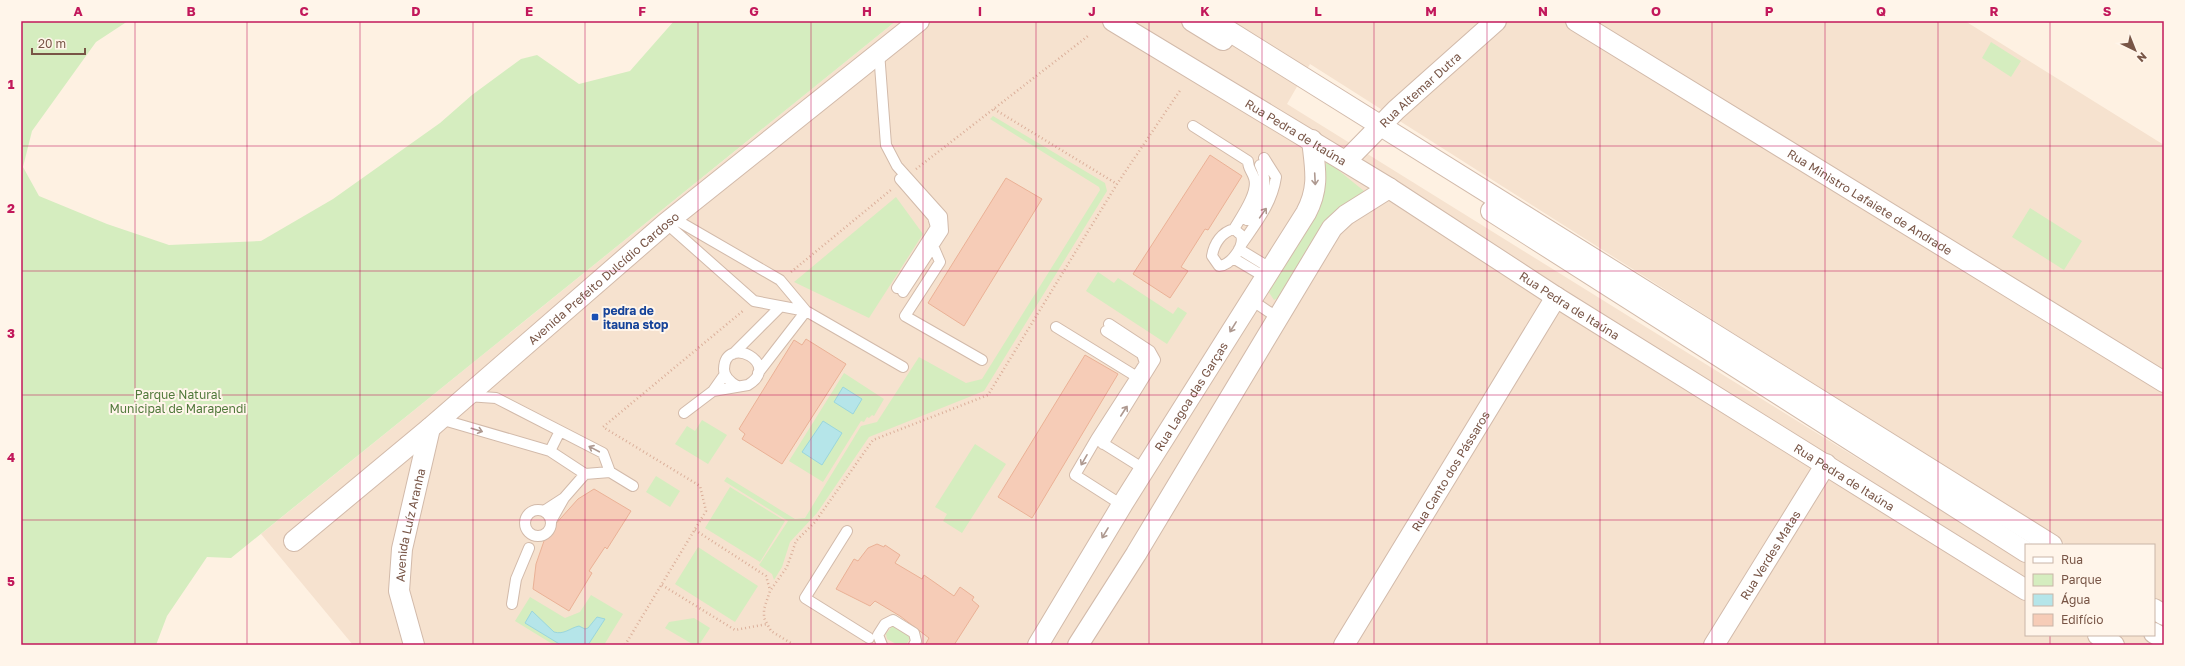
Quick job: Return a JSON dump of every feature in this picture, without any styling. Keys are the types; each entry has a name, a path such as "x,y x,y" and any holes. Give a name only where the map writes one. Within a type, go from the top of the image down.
{"street":[{"name":"Avenida Prefeito Dulcídio Cardoso","path":"294,541 435,423 669,220 919,21"},
{"name":"Rua Pedra de Itaúna","path":"1114,21 1346,161 1556,297 2025,589"},
{"path":"1192,21 1376,130 2050,544"},
{"path":"1213,21 1376,130 2025,551"},
{"name":"Rua Altemar Dutra","path":"1346,161 1376,130 1496,21"},
{"name":"Rua Ministro Lafaiete de Andrade","path":"1576,21 2164,382"},
{"name":"Rua Lagoa das Garças","path":"1038,645 1144,469 1314,199 1316,183 1312,140"},
{"path":"1078,645 1136,554 1338,221 1389,188"},
{"name":"Rua Canto dos Pássaros","path":"1344,645 1556,297"},
{"name":"Avenida Luíz Aranha","path":"414,645 399,591 402,549 435,423"},
{"name":"Rua Verdes Matas","path":"1714,645 1826,464"},
{"path":"2155,610 2164,615"},
{"path":"2155,633 2164,639"},
{"path":"2085,645 2090,636"},
{"path":"2100,636 2114,645"}],"lane":[{"path":"877,54 886,145 904,179 933,217 936,227 931,242 900,290"},
{"path":"1193,126 1248,161 1248,167 1254,178 1255,186 1250,202 1236,230"},
{"path":"1262,161 1276,177 1274,193 1268,206 1233,258 1224,266 1220,266 1212,256 1215,246 1227,230 1236,230 1262,198 1265,181 1262,161"},
{"path":"669,220 780,280 806,311 903,367"},
{"path":"669,220 754,301 806,311"},
{"path":"1236,230 1242,238 1240,247"},
{"path":"931,242 940,262 905,316 982,360"},
{"path":"1240,247 1267,273"},
{"path":"1233,258 1267,273"},
{"path":"1250,299 1278,318"},
{"path":"684,413 713,391 725,374 725,364 732,355 780,307"},
{"path":"713,391 742,386 753,382 758,373 806,311"},
{"path":"1056,327 1140,379"},
{"path":"1107,327 1150,351 1155,360 1140,379 1100,441 1075,475 1122,505"},
{"path":"732,355 743,352 749,354 757,361 758,373"},
{"path":"725,374 732,383 737,386"},
{"path":"465,396 496,398 603,453 610,472"},
{"path":"435,423 550,451 585,474 610,472 634,486"},
{"path":"550,451 560,431"},
{"path":"1100,441 1144,469"},
{"path":"512,604 516,579 529,548 539,536 543,535 549,529 551,521 564,498 585,474"},
{"path":"529,548 528,532 525,522 528,514 535,510 544,511 564,498"},
{"path":"544,511 551,521"},
{"path":"847,531 805,598 877,640 885,624 893,620 914,633 916,641 914,645"},
{"path":"528,532 539,536"}],"path":[{"path":"780,280 904,179 1088,36"},
{"path":"794,645 771,631 767,624 764,609 770,591 787,567 796,541 815,522 873,440 988,395 1117,184 1181,89"},
{"path":"994,109 1117,184"},
{"path":"625,645 706,510 700,486 603,427 754,301"},
{"path":"695,530 766,576 770,591"},
{"path":"662,585 735,630 767,624"}],"shaded area":[{"path":"896,21 1965,21 2164,145 2164,607 2155,601 2155,544 2065,544 1310,64 1287,104 2025,562 2025,636 2144,636 2158,645 353,645 261,534"}],"green space":[{"name":"Parque Natural Municipal de Marapendi","path":"21,21 128,21 96,42 32,131 23,167 39,196 107,224 169,245 261,241 333,199 440,123 472,95 521,59 537,55 579,84 630,71 674,21 896,21 231,558 207,557 167,616 156,645 21,645"},
{"path":"1991,42 2021,61 2011,77 1982,58"},
{"path":"993,116 1105,183 1107,191 984,391 869,437 817,513 790,542 782,567 774,580 772,574 759,565 788,521 724,481 727,477 795,519 805,518 861,426 877,422 919,357 966,383 982,379 1100,190 1099,187 990,119"},
{"path":"1327,161 1364,191 1362,196 1342,205 1328,218 1280,297 1274,300 1268,291"},
{"path":"896,197 923,234 869,318 794,282"},
{"path":"2030,208 2082,241 2064,270 2012,237"},
{"path":"1098,272 1114,283 1118,278 1173,314 1178,307 1187,313 1167,344 1086,291"},
{"path":"844,373 884,399 874,416 872,415 869,418 867,417 864,422 861,421 823,482 789,461"},
{"path":"702,420 727,435 708,464 675,444 687,426 695,431"},
{"path":"975,444 1006,464 962,533 943,521 947,514 935,507"},
{"path":"656,476 680,491 670,507 646,492"},
{"path":"730,487 785,521 760,562 705,528"},
{"path":"698,547 758,586 735,622 675,584"},
{"path":"591,595 623,614 604,645 554,645 515,621 530,597 565,618 580,612"},
{"path":"694,618 710,628 699,645 694,645 665,628 669,622"},
{"path":"893,625 909,635 910,638 906,645 898,645 887,639 886,634"}],"water":[{"path":"843,387 862,399 853,414 834,402"},
{"path":"823,421 842,433 822,465 802,452"},
{"path":"532,611 554,632 558,633 579,626 585,629 588,628 597,617 605,619 588,645 561,645 525,623"}],"building":[{"path":"1210,155 1242,176 1208,230 1205,229 1181,267 1188,271 1170,298 1133,274"},
{"path":"1006,178 1042,199 964,326 928,303"},
{"path":"806,339 846,364 782,464 742,439 745,434 739,429 794,340 802,345"},
{"path":"1085,355 1118,374 1032,518 998,497"},
{"path":"594,489 631,511 607,549 605,547 589,571 592,573 569,611 533,589 536,564 544,541 552,528 578,499"},
{"path":"877,544 884,547 885,545 900,555 895,563 922,579 924,575 954,596 960,587 974,597 972,600 979,606 954,645 925,645 929,638 900,616 875,601 870,606 836,589 854,559 858,561 868,548"}],"place":[{"name":"pedra de itauna stop","path":"595,317"}]}
